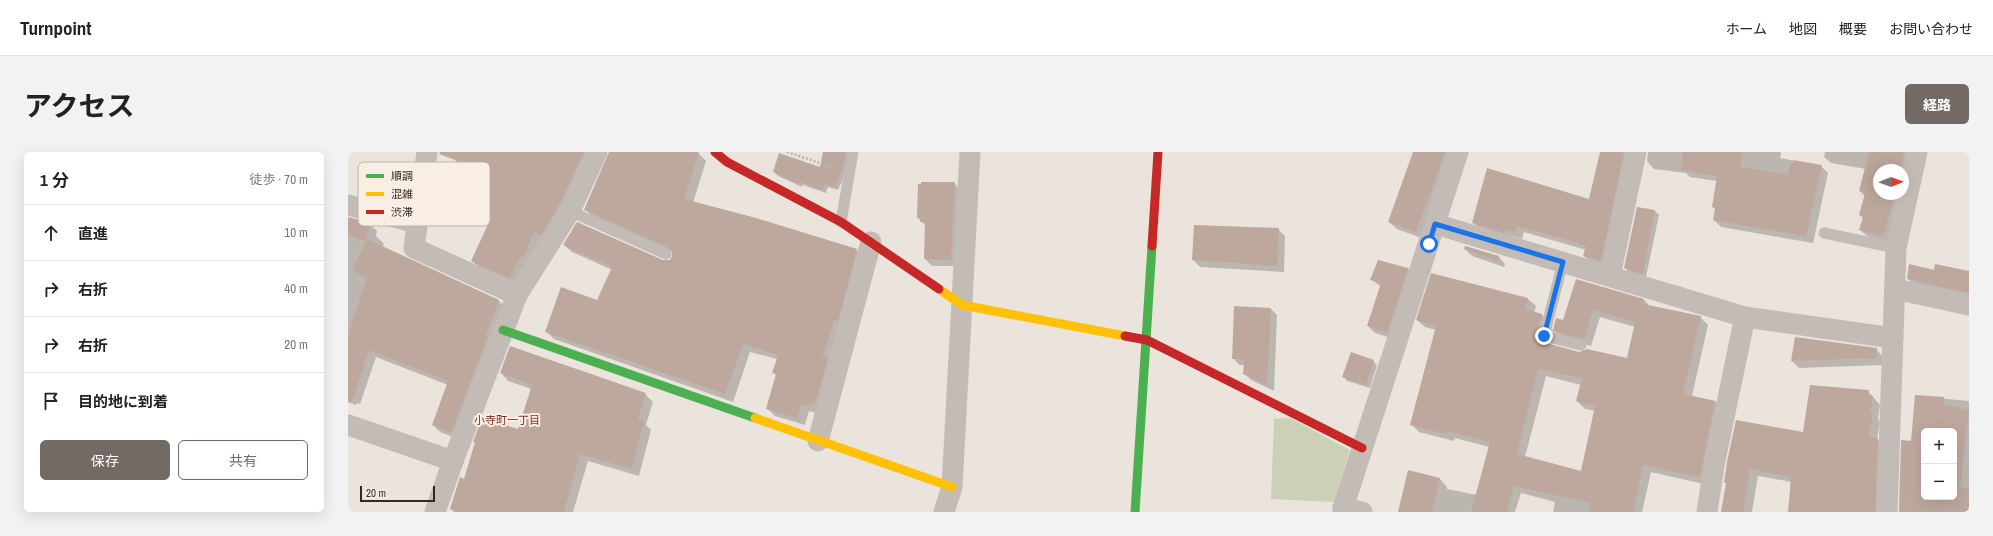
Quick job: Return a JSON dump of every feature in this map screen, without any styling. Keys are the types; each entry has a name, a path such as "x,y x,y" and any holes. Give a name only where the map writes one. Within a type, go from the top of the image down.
{"street":[{"path":"426,162 427,152"},
{"path":"435,512 517,295 570,211 597,152"},
{"path":"715,152 727,162 841,222 962,305 1147,340 1362,448"},
{"path":"944,512 952,487 970,152"},
{"path":"1135,512 1158,152"},
{"path":"1350,511 1362,448 1458,152"},
{"path":"1610,276 1636,152"},
{"path":"1887,512 1896,248 1917,152"},
{"path":"348,204 358,207"},
{"path":"1435,224 1745,317 1893,338"},
{"path":"417,226 414,248 517,295"},
{"path":"818,440 871,242"},
{"path":"1895,289 1969,305"},
{"path":"1707,512 1715,460 1745,317"},
{"path":"503,330 952,487"},
{"path":"348,425 453,461"}],"lane":[{"path":"841,222 853,152"},
{"path":"570,211 666,254"},
{"path":"1824,233 1896,248"},
{"path":"1563,262 1544,336 1581,345"}],"path":[{"path":"787,152 850,173"}],"green space":[{"path":"1290,418 1350,450 1334,502 1271,499 1274,419"}],"building":[{"path":"440,152 584,152 559,205 541,235 534,232 523,258 520,257 510,279 471,261 487,226 490,226 490,162 461,162 439,154"},
{"path":"609,152 699,152 684,199 756,218 857,249 838,321 834,320 823,356 828,358 815,403 810,402 809,406 801,404 797,418 766,409 776,374 772,373 778,355 743,344 725,394 545,332 561,287 597,300 612,267 563,245 577,222 663,260 670,260 672,256 672,250 669,248 584,210"},
{"path":"823,152 846,152 843,166 835,187 825,184 823,190 800,182 799,184 773,172 779,153 820,167"},
{"path":"1413,152 1445,152 1416,232 1388,222"},
{"path":"1600,152 1624,152 1601,261 1583,256 1586,246 1571,241 1517,226 1515,232 1506,230 1505,233 1472,223 1487,168 1589,199"},
{"path":"1683,152 1743,152 1740,167 1788,175 1790,163 1793,163 1793,160 1822,165 1806,236 1713,220 1715,208 1712,207 1717,176 1681,170"},
{"path":"1869,152 1904,152 1902,164 1873,164 1873,200 1893,200 1883,236 1859,230 1863,217 1859,215 1865,193 1859,191"},
{"path":"921,182 955,182 951,260 924,259 925,222 920,222 920,219 917,218 918,184 921,184"},
{"path":"1637,207 1655,210 1643,274 1624,268"},
{"path":"348,217 358,220 358,226 370,226 365,241 348,235"},
{"path":"1194,225 1279,228 1277,266 1192,260"},
{"path":"367,239 499,300 486,335 488,336 451,433 432,425 448,381 369,350 352,402 348,402 348,335 367,278 352,270"},
{"path":"1465,246 1499,256 1497,261 1464,249"},
{"path":"1378,260 1408,268 1387,333 1367,326 1381,283 1370,280"},
{"path":"1909,264 1934,270 1935,264 1969,271 1969,293 1907,279"},
{"path":"1431,273 1528,298 1525,309 1542,314 1537,334 1539,341 1579,352 1587,349 1627,358 1635,322 1593,310 1584,339 1553,331 1556,318 1563,320 1576,279 1644,299 1643,304 1701,316 1683,394 1715,401 1700,477 1643,465 1633,512 1589,512 1591,503 1514,486 1507,512 1471,512 1490,442 1447,431 1447,434 1410,425 1436,326 1416,320","holes":["1538,369 1582,378 1576,401 1595,406 1581,471 1517,454"]},
{"path":"1234,306 1271,308 1267,385 1243,374 1244,359 1232,359"},
{"path":"1795,337 1877,348 1876,358 1791,361"},
{"path":"510,346 646,393 638,419 644,421 632,469 580,454 564,512 460,512 450,509 460,477 464,479 475,442 473,442 482,418 518,429 532,385 500,373"},
{"path":"1351,352 1374,360 1366,385 1342,377"},
{"path":"1810,385 1869,390 1868,396 1873,396 1870,413 1873,413 1869,437 1878,438 1875,512 1788,512 1791,477 1750,469 1743,512 1721,512 1726,483 1724,483 1727,462 1736,420 1803,432"},
{"path":"1915,395 1944,397 1943,404 1969,410 1960,488 1969,489 1969,512 1899,512 1901,440 1911,441"},
{"path":"1408,470 1440,478 1432,512 1398,512"}],"traffic: fast":[{"path":"1135,512 1152,246"},
{"path":"503,330 755,418"}],"traffic: slow":[{"path":"939,289 962,305 1125,336"},
{"path":"755,418 952,487"}],"traffic: jam":[{"path":"715,152 727,162 841,222 939,289"},
{"path":"1152,246 1158,152"},
{"path":"1125,336 1147,340 1362,448"}],"district":[{"name":"小寺町一丁目","path":"507,420"}],"route":[{"path":"1429,244 1435,224 1563,262 1544,336"}]}
